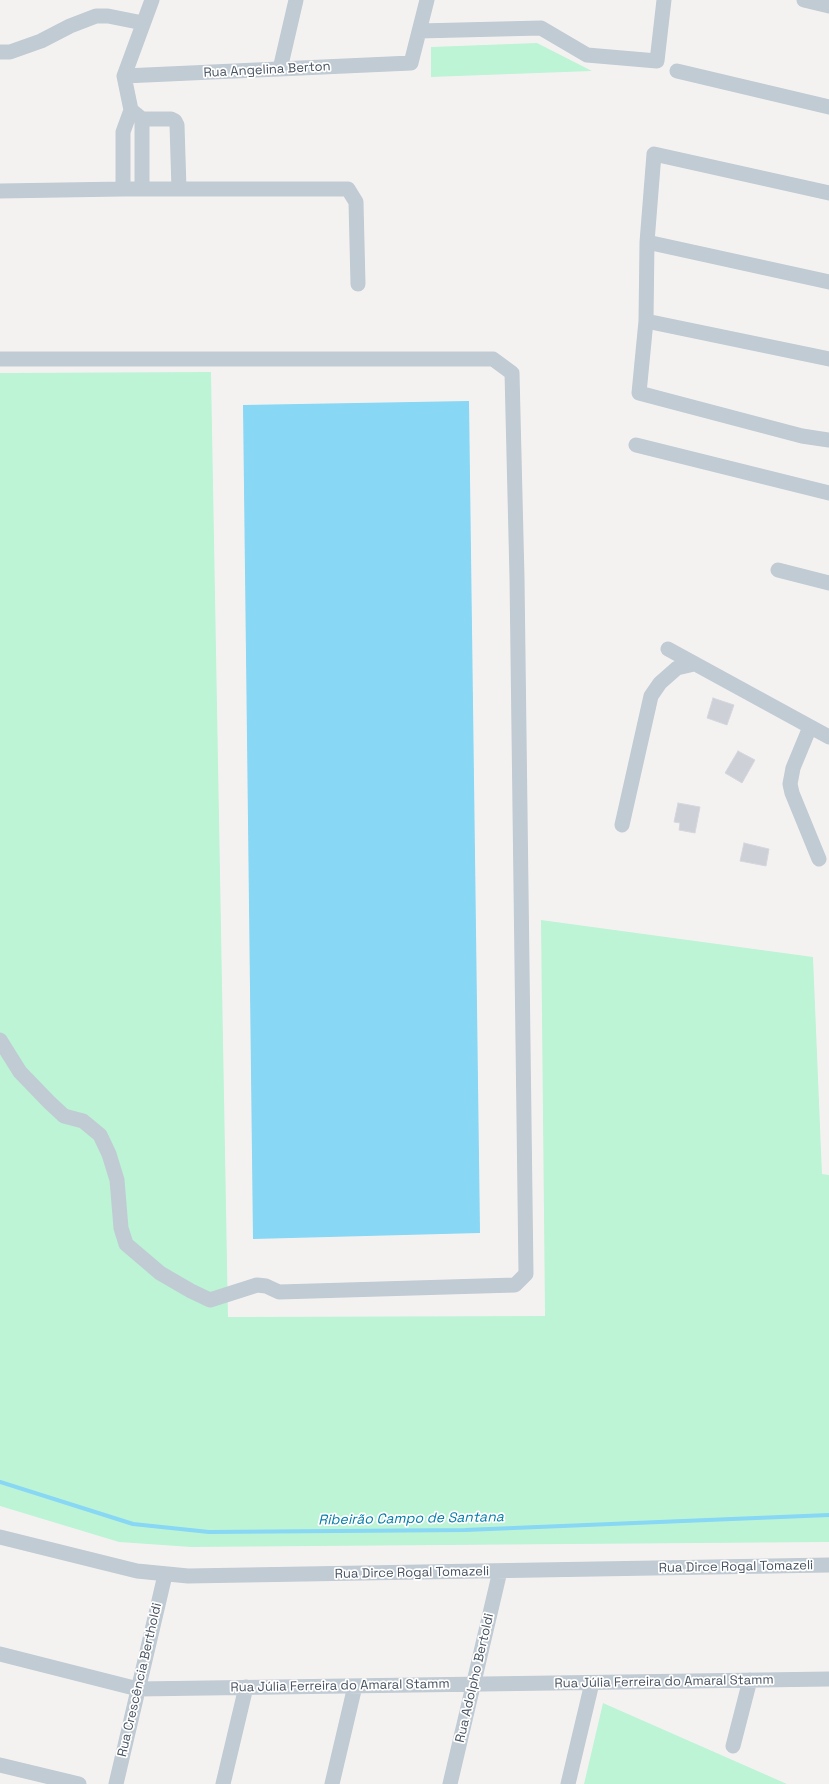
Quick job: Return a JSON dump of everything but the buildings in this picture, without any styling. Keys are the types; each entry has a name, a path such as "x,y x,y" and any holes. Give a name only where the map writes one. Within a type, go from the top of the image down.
{"street":[{"path":"142,189 136,114 124,76 152,0"},
{"path":"280,69 296,0"},
{"path":"427,0 419,31 541,28 587,55 657,60 664,0"},
{"path":"804,0 829,6"},
{"path":"0,52 10,52 41,41 96,16 108,16 143,23"},
{"name":"Rua Angelina Berton","path":"124,76 411,64 419,31"},
{"path":"677,71 829,107"},
{"path":"123,189 123,132 136,114"},
{"path":"136,114 171,119 177,125 179,189"},
{"path":"829,193 654,154 647,242 646,321 639,393 802,436 829,440"},
{"path":"0,191 123,189 348,189 356,202 358,284"},
{"path":"647,242 829,282"},
{"path":"646,321 829,359"},
{"path":"0,359 493,359 512,373 517,578 526,1274 515,1285 279,1292 266,1286 257,1285 210,1300 160,1273 126,1244 121,1228 117,1180 109,1154 100,1135 83,1122 64,1116 48,1102 20,1072 0,1040"},
{"path":"636,445 829,492"},
{"path":"778,570 829,583"},
{"path":"668,649 829,737"},
{"path":"622,825 651,696 660,683 677,668 694,664"},
{"path":"810,727 793,768 790,784 792,793 819,858"},
{"name":"Rua Dirce Rogal Tomazeli","path":"0,1537 106,1564 165,1575 188,1576 829,1565"},
{"name":"Rua Adolpho Bertoldi","path":"450,1784 500,1571"},
{"name":"Rua Crescência Bertholdi","path":"116,1784 165,1575"},
{"name":"Rua Júlia Ferreira do Amaral Stamm","path":"0,1654 138,1689 829,1679"},
{"path":"733,1746 750,1680"},
{"path":"568,1784 592,1683"},
{"path":"332,1784 355,1686"},
{"path":"223,1784 246,1688"},
{"path":"0,1765 79,1784"}],"green space":[{"path":"537,43 592,71 431,77 431,47"},
{"path":"211,372 228,1317 545,1316 541,920 813,957 822,1174 829,1175 829,1542 191,1547 119,1542 0,1506 0,373"},
{"path":"603,1703 787,1784 584,1784"}],"water":[{"path":"469,401 480,1233 253,1239 243,405"}],"waterway":[{"name":"Ribeirão Campo de Santana","path":"0,1482 133,1524 209,1532 465,1530 829,1515"}]}
